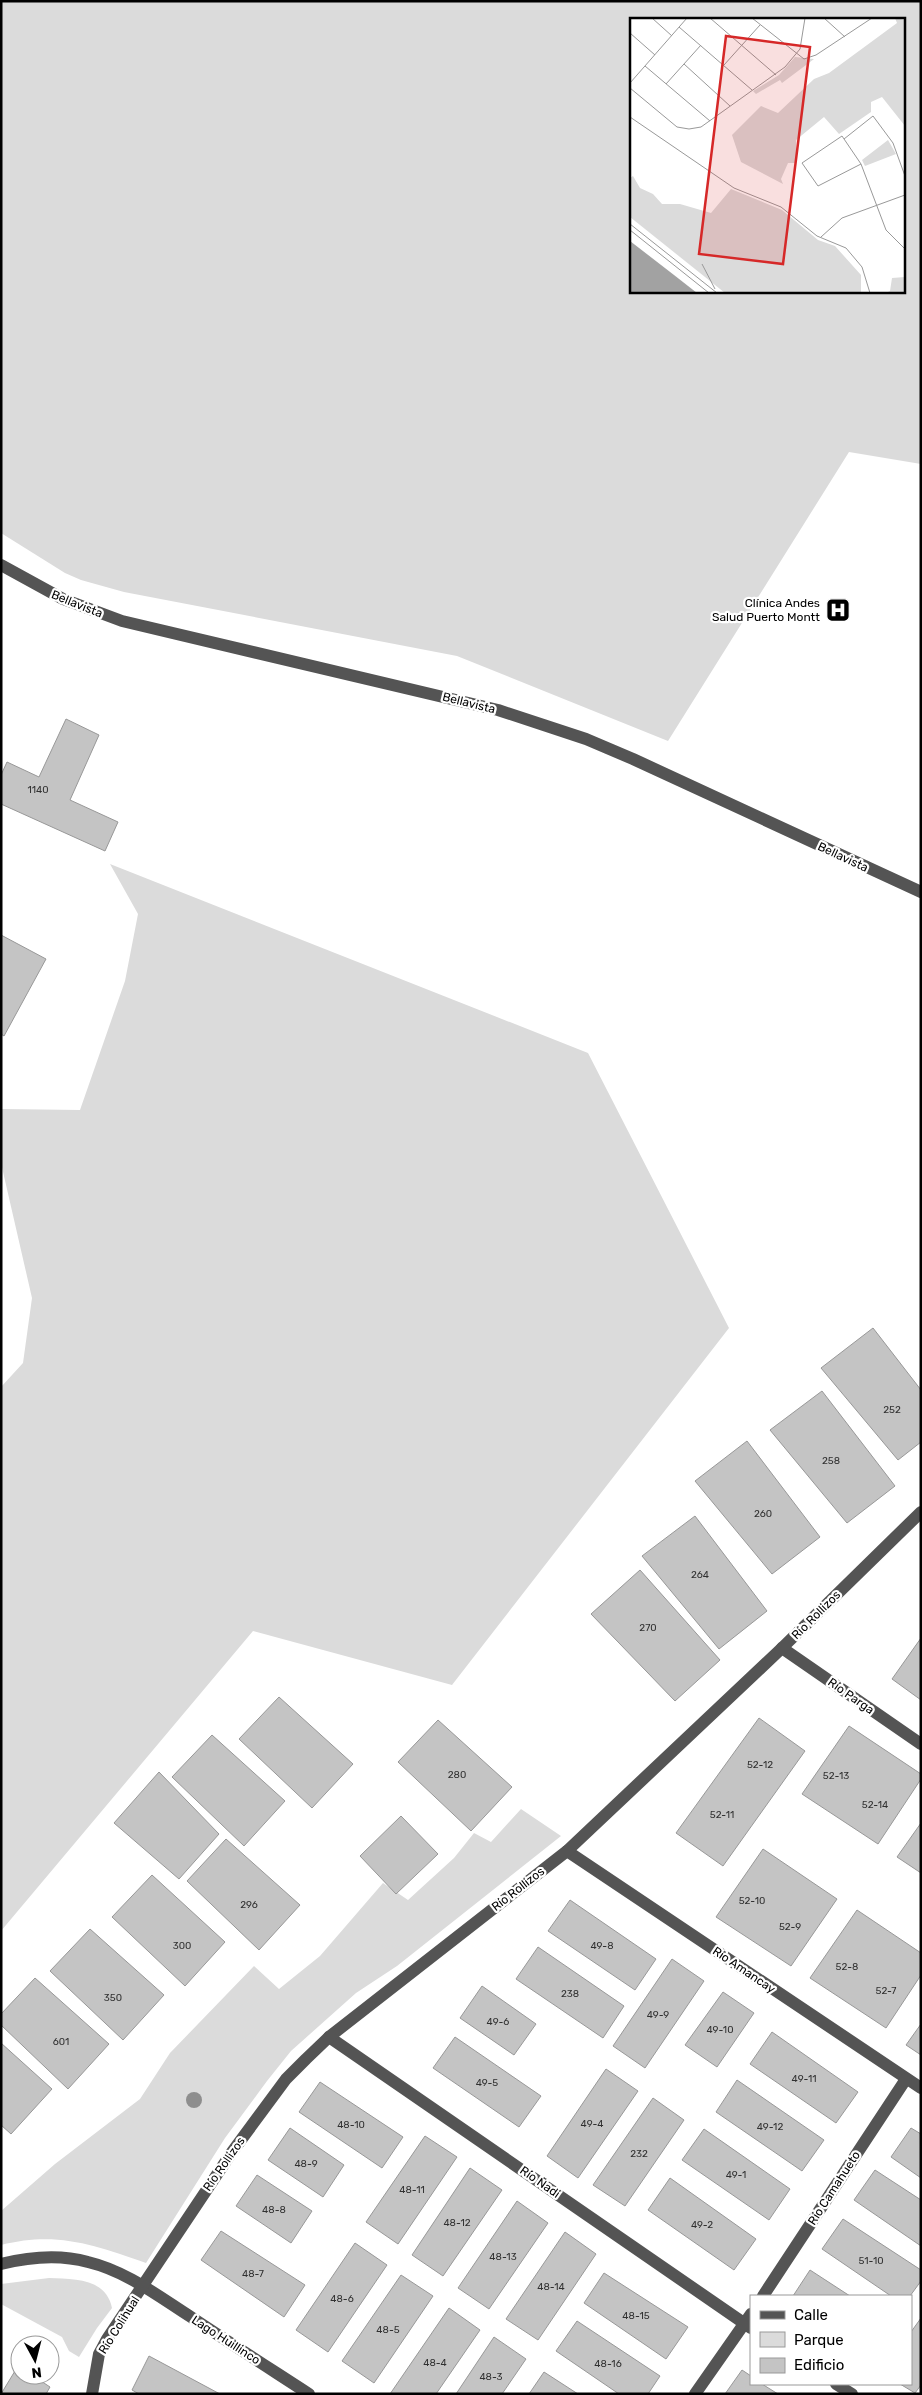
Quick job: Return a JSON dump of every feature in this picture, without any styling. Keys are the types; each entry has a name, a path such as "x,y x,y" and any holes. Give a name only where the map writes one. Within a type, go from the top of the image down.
{"street":[{"name":"Bellavista","path":"1,565 62,599 122,621 498,710 586,739 633,758 921,892"},
{"name":"Río Rollizos","path":"143,2286 207,2187 281,2086 329,2037 567,1851 782,1648 921,1512"},
{"name":"Río Parga","path":"782,1648 921,1744"},
{"name":"Río Amancay","path":"567,1851 921,2088"},
{"name":"Río Ñadi","path":"329,2037 749,2322"},
{"name":"Río Camahueto","path":"764,2295 906,2079"},
{"name":"Lago Huillinco","path":"1,2264 41,2257 66,2258 114,2270 143,2286 309,2394"},
{"name":"Río Colihual","path":"92,2394 99,2354 143,2286"},
{"path":"695,2394 749,2322"},
{"path":"838,2385 852,2394"}],"green space":[{"path":"1,1 921,1 921,464 849,452 668,741 457,656 124,592 81,580 65,573 1,533"},
{"path":"110,864 588,1053 729,1328 452,1685 253,1631 1,1931 1,1387 23,1363 32,1298 1,1163 1,1109 80,1110 125,981 138,914"},
{"path":"521,1809 561,1836 397,1966 356,1993 291,2051 225,2138 146,2263 75,2242 40,2239 1,2245 1,2211 55,2164 140,2099 170,2053 254,1966 279,1989 320,1956 383,1883 408,1900 454,1858 474,1833 491,1842"},
{"path":"49,2278 88,2282 103,2291 109,2298 112,2308 79,2357 69,2351 60,2335 1,2304 1,2284"}],"building":[{"path":"66,719 99,735 70,800 118,822 105,851 1,804 1,775 7,762 39,777"},
{"path":"1,935 46,959 4,1036 1,1034"},
{"path":"873,1328 921,1390 921,1442 898,1460 821,1368"},
{"path":"822,1391 895,1486 847,1523 770,1430"},
{"path":"747,1441 820,1537 772,1574 695,1481"},
{"path":"695,1516 767,1611 719,1649 642,1556"},
{"path":"640,1570 720,1660 675,1701 591,1614"},
{"path":"921,1638 921,1700 892,1679"},
{"path":"279,1697 353,1764 312,1808 239,1739"},
{"path":"759,1718 805,1751 723,1866 676,1833"},
{"path":"438,1720 512,1787 471,1831 398,1762"},
{"path":"849,1726 921,1774 921,1779 878,1844 802,1794"},
{"path":"212,1735 285,1801 244,1846 172,1777"},
{"path":"159,1772 219,1834 179,1879 114,1823"},
{"path":"401,1816 438,1854 396,1894 360,1856"},
{"path":"921,1823 921,1873 897,1857"},
{"path":"226,1839 300,1905 259,1950 187,1881"},
{"path":"763,1849 837,1899 791,1966 716,1917"},
{"path":"152,1875 225,1942 185,1986 112,1917"},
{"path":"570,1900 656,1959 635,1990 548,1931"},
{"path":"857,1910 921,1953 921,1975 886,2028 810,1978"},
{"path":"90,1929 164,1995 123,2040 50,1971"},
{"path":"538,1947 624,2006 603,2038 516,1979"},
{"path":"672,1959 704,1981 645,2068 613,2046"},
{"path":"35,1978 109,2044 68,2089 1,2025 1,2014"},
{"path":"482,1986 536,2024 514,2055 460,2018"},
{"path":"723,1992 754,2013 717,2067 685,2045"},
{"path":"921,2024 921,2055 906,2045"},
{"path":"772,2032 858,2092 836,2123 750,2064"},
{"path":"455,2037 541,2096 519,2127 433,2068"},
{"path":"1,2043 52,2089 11,2134 1,2125"},
{"path":"606,2069 638,2091 578,2178 547,2156"},
{"path":"737,2080 824,2140 802,2171 716,2112"},
{"path":"320,2082 403,2137 382,2168 299,2112"},
{"path":"653,2098 684,2120 625,2206 593,2185"},
{"path":"290,2128 344,2165 323,2197 268,2160"},
{"path":"911,2128 921,2134 921,2178 891,2157"},
{"path":"704,2129 790,2189 769,2220 682,2160"},
{"path":"425,2136 457,2157 398,2244 366,2222"},
{"path":"470,2168 502,2190 443,2276 412,2255"},
{"path":"875,2170 921,2200 921,2246 854,2200"},
{"path":"257,2175 312,2211 291,2243 236,2206"},
{"path":"670,2178 756,2239 734,2270 648,2210"},
{"path":"517,2201 548,2223 489,2309 458,2288"},
{"path":"843,2219 921,2270 921,2281 911,2295 890,2295 822,2249"},
{"path":"221,2231 305,2285 284,2317 201,2260"},
{"path":"565,2232 596,2254 538,2340 506,2319"},
{"path":"355,2243 387,2265 328,2352 296,2330"},
{"path":"810,2270 848,2295 794,2295"},
{"path":"604,2273 688,2327 666,2359 584,2303"},
{"path":"401,2275 433,2296 374,2383 342,2361"},
{"path":"449,2308 480,2330 436,2394 390,2394"},
{"path":"921,2318 921,2385 915,2393 902,2385 912,2385 912,2331"},
{"path":"577,2321 660,2376 648,2394 619,2394 556,2351"},
{"path":"494,2337 526,2359 502,2394 456,2394"},
{"path":"149,2356 220,2394 139,2394 132,2390"},
{"path":"742,2370 750,2375 750,2385 764,2385 778,2394 725,2394"},
{"path":"544,2372 578,2394 529,2394"},
{"path":"10,2379 10,2385 47,2385 50,2387 46,2394 1,2394"}],"place":[{"name":"Clínica Andes Salud Puerto Montt","path":"838,610"}]}
